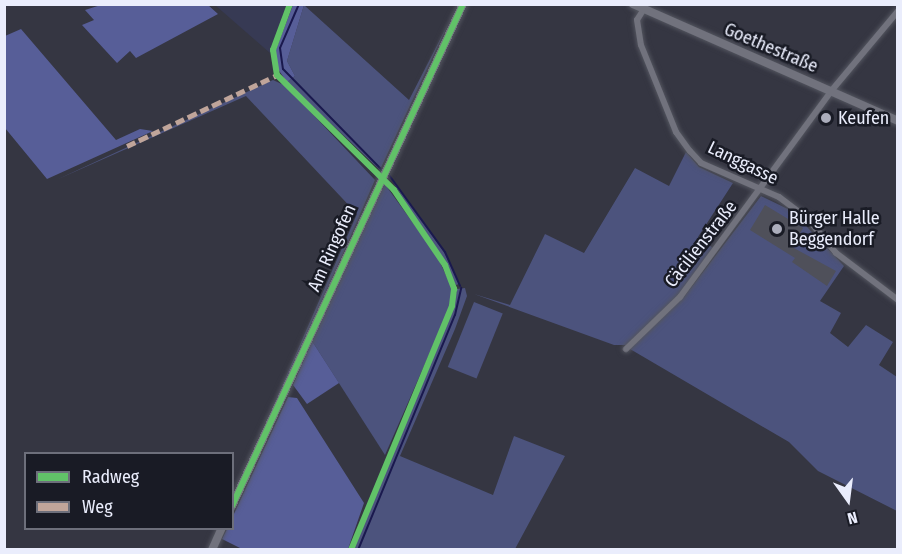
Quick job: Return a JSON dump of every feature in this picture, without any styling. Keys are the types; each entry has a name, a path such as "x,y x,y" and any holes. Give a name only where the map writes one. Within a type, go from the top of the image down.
{"street":[{"name":"Am Ringofen","path":"234,502 463,4"},
{"name":"Goethestraße","path":"633,4 642,12 832,90 897,121"},
{"name":"Cäcilienstraße","path":"626,349 680,297 832,90 897,11"},
{"name":"Langgasse","path":"642,12 637,20 641,45 676,132 701,163 761,189 808,219 836,253 897,300"},
{"path":"212,549 221,530"}],"shaded area":[{"path":"104,4 208,5 218,14 136,58 130,51 117,63 82,25 94,20 85,10"},
{"path":"215,5 289,5 270,53"},
{"path":"293,5 304,5 287,61 295,76 287,82 275,65 275,52"},
{"path":"304,5 409,100 448,24 380,170 287,82 295,76 287,61"},
{"path":"21,29 116,140 140,129 153,131 47,179 5,128 5,36"},
{"path":"273,80 286,86 375,180 281,396 234,496 357,214 246,96 56,180"},
{"path":"686,152 699,167 733,183 698,237 713,248 679,295 626,345 614,345 474,294 510,305 545,234 584,253 635,168 669,186"},
{"path":"389,175 444,252 459,284 456,285"},
{"path":"384,183 437,256 452,288 449,309 385,455 312,341"},
{"path":"761,196 792,211 844,266 820,301 841,313 830,333 848,347 866,325 893,342 879,365 897,377 897,511 818,471 789,442 630,349 684,297"},
{"path":"465,288 467,296 455,329 400,456 493,495 514,436 565,456 515,549 352,549 451,313 457,289"},
{"path":"474,302 503,314 477,379 448,367"},
{"path":"312,341 339,383 307,404 293,385"},
{"path":"288,397 297,398 364,503 348,549 242,549 222,539 226,530 234,530 234,514"}],"building":[{"name":"Bürger Halle Beggendorf","path":"765,205 803,228 792,247 836,271 827,286 792,262 795,258 750,230"}],"waterway":[{"path":"299,4 280,48 283,69 381,169"},
{"path":"389,175 445,252 460,286"},
{"path":"358,550 455,315 461,288"}],"marked path":[{"path":"127,146 277,75"}],"cycle path":[{"path":"290,4 273,50 277,75 394,190 445,265 454,289 452,306 351,550"},
{"path":"234,502 463,4"}],"place":[{"name":"Keufen","path":"826,118"},
{"name":"Bürger Halle Beggendorf","path":"777,229"}]}
